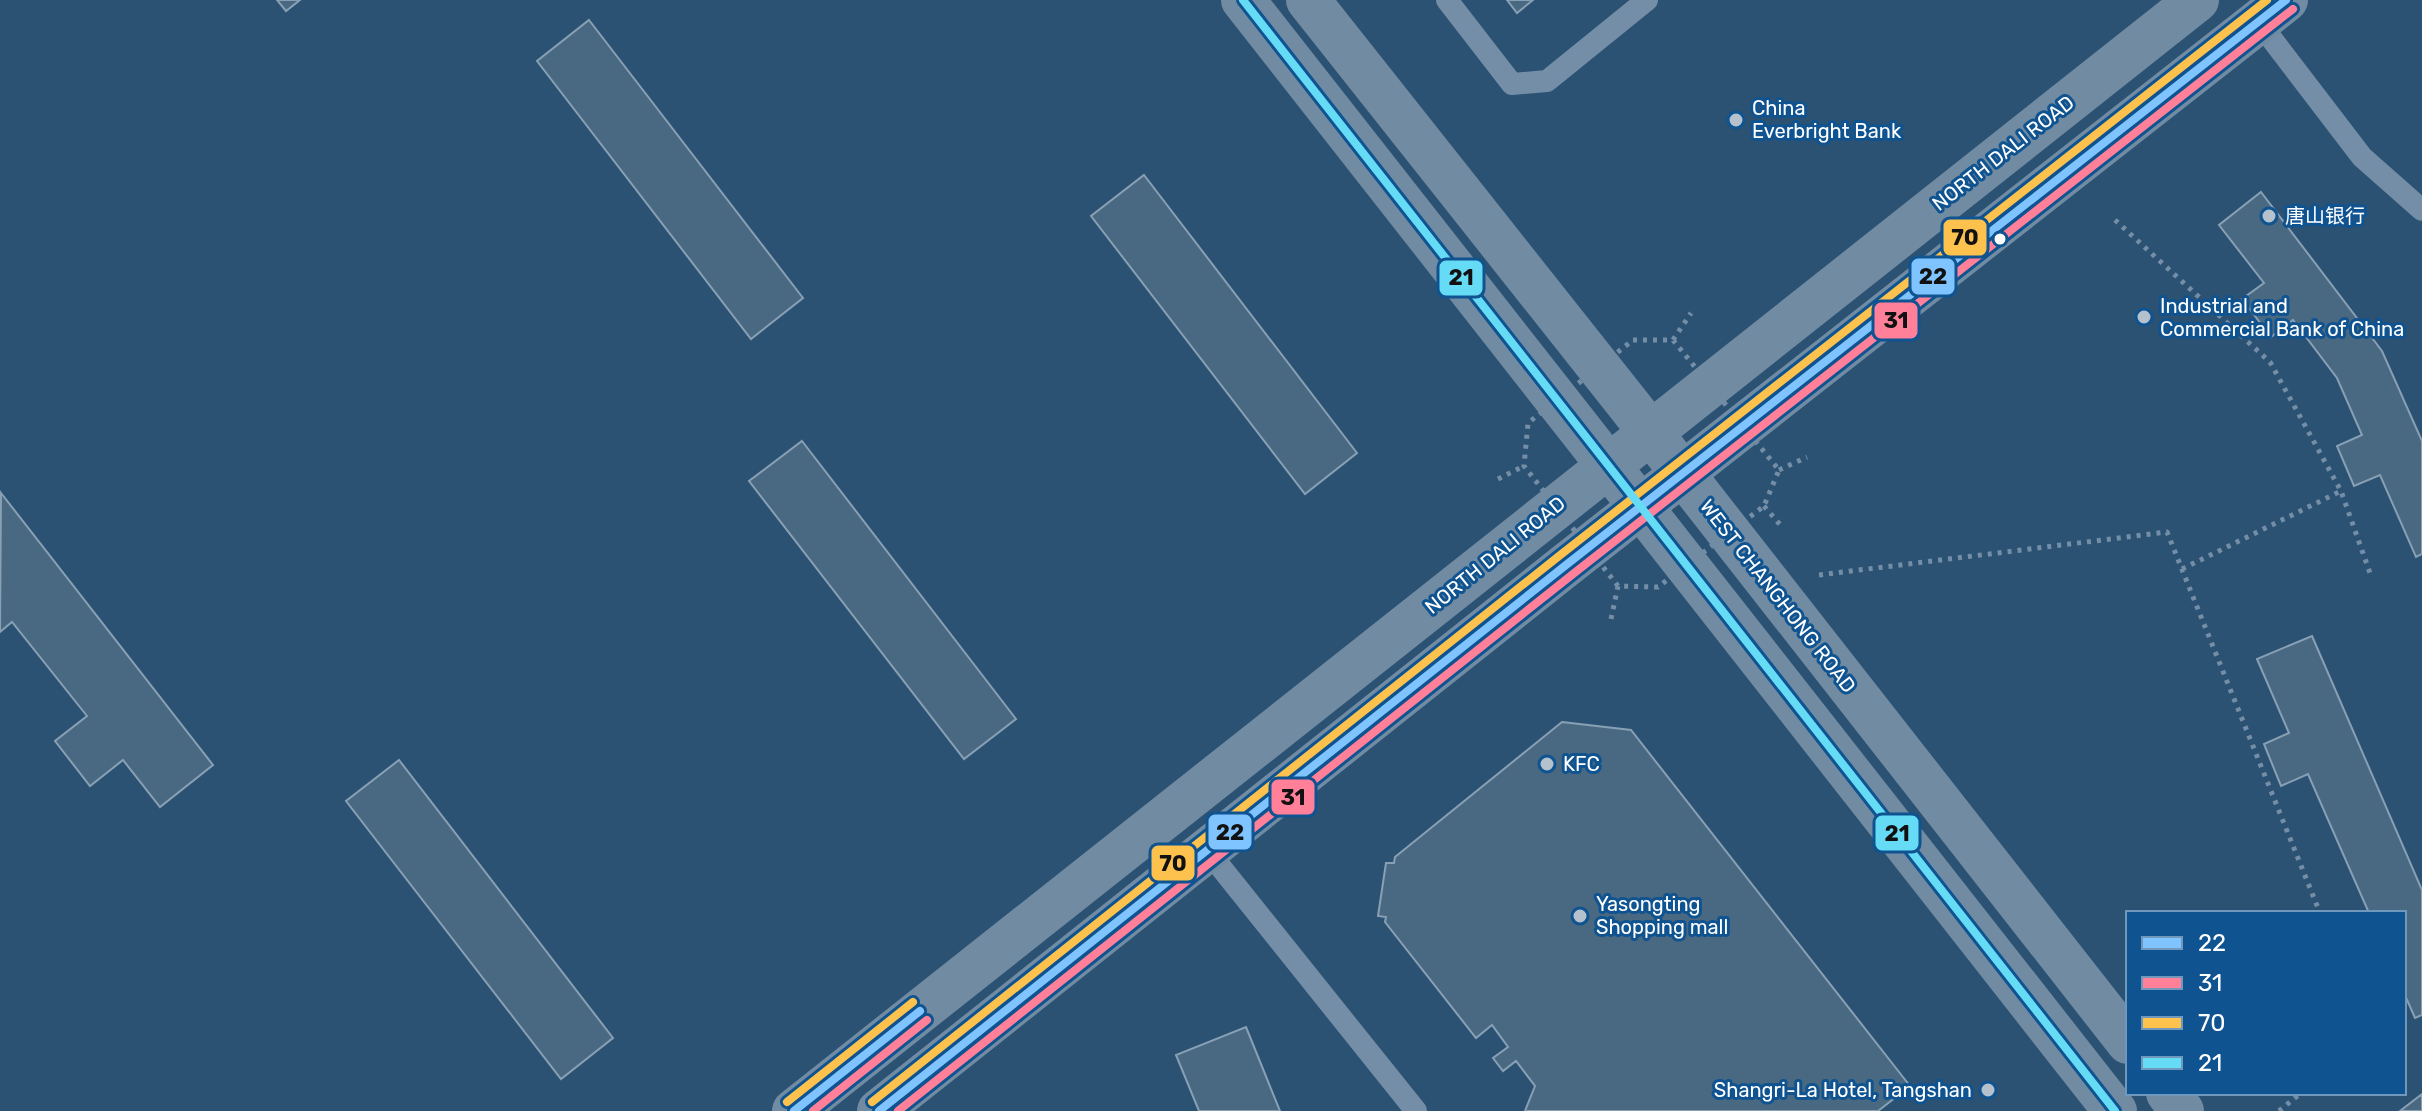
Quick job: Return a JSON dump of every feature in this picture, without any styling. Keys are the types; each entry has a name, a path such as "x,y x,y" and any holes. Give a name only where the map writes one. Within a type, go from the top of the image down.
{"main road":[{"path":"1243,0 2115,1111"},
{"name":"WEST CHANGHONG ROAD","path":"1308,0 2126,1039"},
{"name":"NORTH DALI ROAD","path":"794,1111 2197,0"},
{"path":"879,1111 1640,506 2272,11"},
{"path":"2170,1095 2182,1111"}],"lane":[{"path":"1447,0 1512,84 1547,81 1647,0"},
{"path":"2272,11 2362,157 2422,210"},
{"path":"1207,850 1416,1111"}],"path":[{"path":"2115,220 2270,362 2341,491 2370,573"},
{"path":"1673,340 1691,313"},
{"path":"1779,470 1807,457"},
{"path":"1498,479 1524,466"},
{"path":"2182,569 2341,491"},
{"path":"1764,506 1782,527"},
{"path":"1819,575 2167,532 2319,911"},
{"path":"1611,619 1618,586"},
{"path":"2279,1111 2299,1095"}],"building":[{"path":"277,0 300,0 286,11"},
{"path":"1507,0 1533,0 1517,13"},
{"path":"589,20 803,298 751,339 537,61"},
{"path":"1144,175 1357,453 1305,494 1091,216"},
{"path":"2261,192 2382,351 2422,441 2422,554 2416,557 2380,475 2354,486 2337,446 2362,435 2337,378 2293,320 2271,337 2242,299 2264,283 2219,225"},
{"path":"802,441 1016,719 964,759 749,481"},
{"path":"1,493 213,765 160,807 123,760 90,786 55,741 87,716 12,622 0,632"},
{"path":"2312,636 2422,890 2422,1015 2415,1018 2406,998 2406,911 2368,911 2308,774 2281,786 2264,744 2289,733 2257,659"},
{"name":"Yasongting Shopping mall","path":"1562,722 1631,730 1910,1086 1878,1111 1525,1111 1535,1086 1516,1061 1503,1071 1493,1058 1508,1047 1492,1025 1476,1038 1385,922 1386,917 1378,916 1386,863 1394,863 1395,857"},
{"path":"399,760 613,1038 561,1079 346,801"},
{"path":"1246,1027 1280,1111 1199,1111 1176,1055"},
{"path":"2422,1094 2422,1111 2400,1111"}],"transit line":[{"name":"21","path":"1243,0 2115,1111"},
{"name":"70","path":"872,1102 1559,556 2267,0"},
{"name":"22","path":"879,1111 1566,565 2286,0"},
{"name":"31","path":"898,1111 1573,574 2293,9"},
{"name":"70","path":"787,1102 913,1002"},
{"name":"22","path":"794,1111 920,1011"},
{"name":"31","path":"813,1111 927,1020"}],"place":[{"name":"China Everbright Bank","path":"1736,120"},
{"name":"唐山银行","path":"2269,216"},
{"name":"Industrial and Commercial Bank of China","path":"2144,317"},
{"name":"KFC","path":"1547,764"},
{"name":"Yasongting Shopping mall","path":"1580,916"},
{"name":"Shangri-La Hotel, Tangshan","path":"1988,1090"}]}
